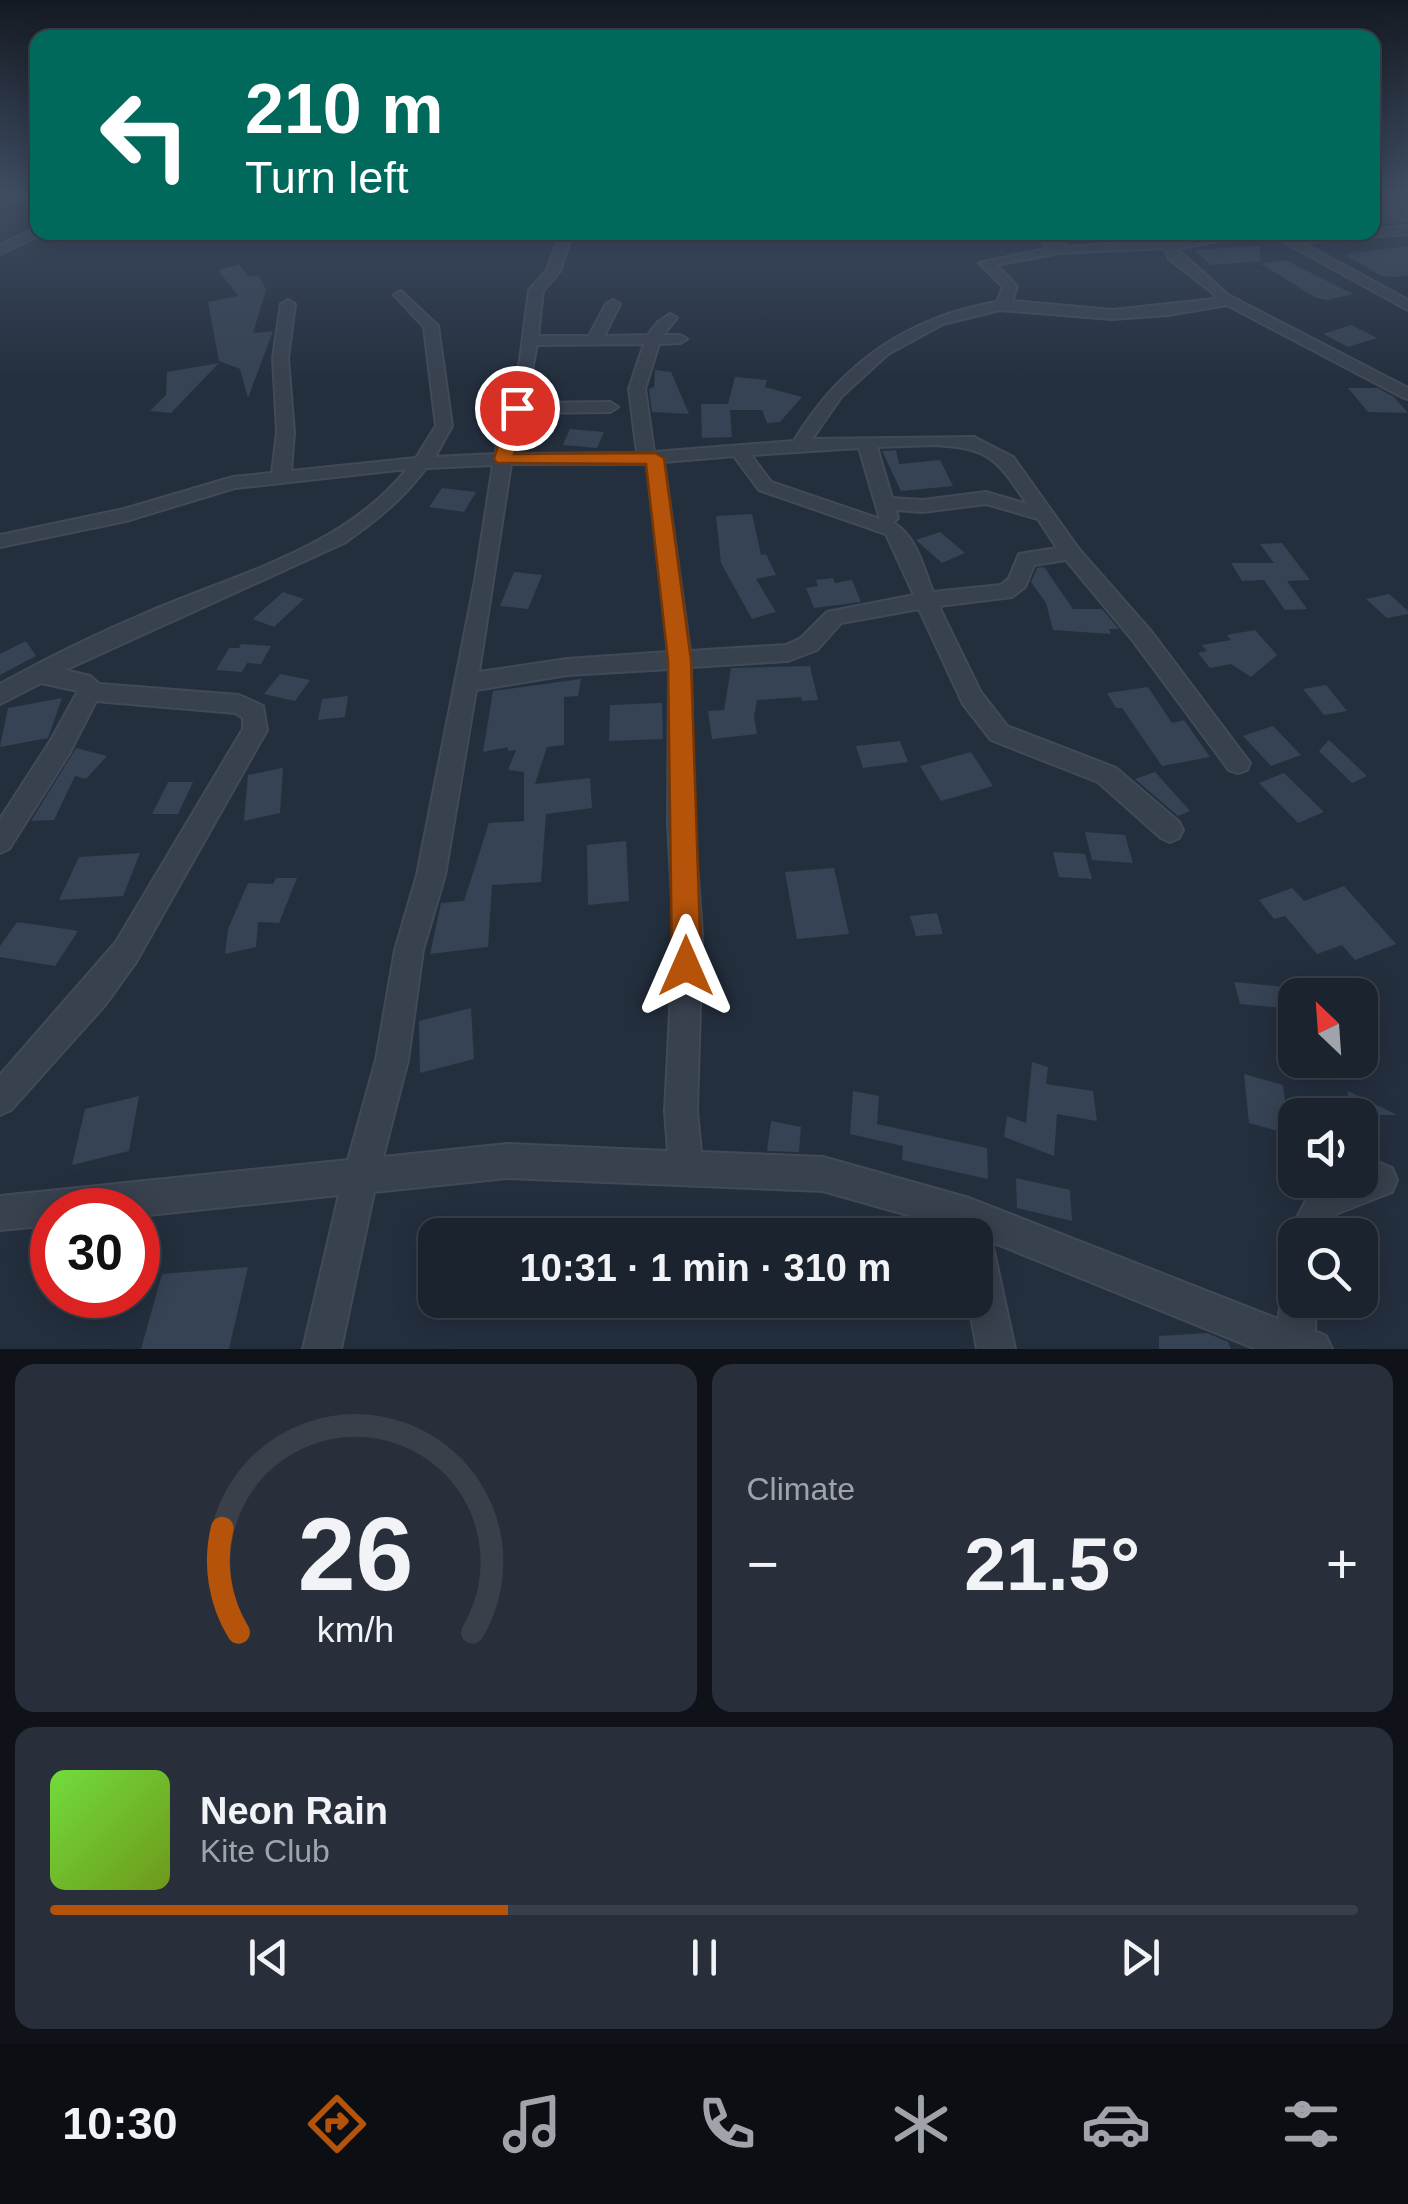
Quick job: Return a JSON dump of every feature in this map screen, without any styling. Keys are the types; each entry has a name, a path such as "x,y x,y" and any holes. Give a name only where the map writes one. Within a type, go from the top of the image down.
{"street":[{"path":"322,1349 349,1221 392,1060 408,950 431,875 503,459 530,341 536,290 553,271 558,256"},
{"path":"1002,306 1010,286 986,262 1031,256"},
{"path":"1174,256 1224,298 1408,394"},
{"path":"1315,256 1408,306"},
{"path":"0,695 114,636 310,552 366,517 422,464 441,440 442,409 431,326 401,295"},
{"path":"800,446 820,409 881,350 941,321 1002,306 1103,314 1211,304 1224,298"},
{"path":"281,475 288,428 280,367 288,304"},
{"path":"596,339 613,304"},
{"path":"670,318 648,341 645,374 636,390 680,660 681,824 688,933 681,1111 686,1166"},
{"path":"530,341 680,339"},
{"path":"517,408 610,407"},
{"path":"0,542 126,514 233,483 281,475 503,459 650,459 800,446 974,442 1006,461 1071,552 1142,636 1238,764"},
{"path":"866,444 893,530 990,726 1106,775 1170,830"},
{"path":"739,451 764,486 893,530"},
{"path":"885,503 923,506 986,498 1046,515"},
{"path":"467,683 566,667 788,654 809,644 834,617 975,592 1005,592 1018,582 1023,561 1071,552"},
{"path":"0,841 60,747 89,692 82,682 38,674"},
{"path":"0,1099 60,1034 126,952 255,730 254,713 240,704 89,692"},
{"path":"0,1213 507,1160 823,1174 938,1218"},
{"path":"1315,1218 1324,1201 1380,1180"},
{"path":"993,1238 1300,1347 1299,1318"},
{"path":"990,1318 996,1349"}],"building":[{"path":"1201,256 1260,256 1261,261 1211,265"},
{"path":"1347,256 1408,256 1408,275 1381,276"},
{"path":"1286,260 1353,294 1328,300 1316,298 1261,264"},
{"path":"239,264 249,277 259,275 266,290 253,333 273,331 248,398 240,369 219,361 208,302 238,296 218,270"},
{"path":"1351,325 1377,338 1348,347 1323,334"},
{"path":"219,363 171,413 150,411 166,395 167,372"},
{"path":"655,370 671,372 689,414 652,412 649,389 654,387"},
{"path":"735,377 767,380 765,387 802,397 780,422 767,423 762,410 730,410 732,437 702,438 701,404 728,404"},
{"path":"1348,388 1378,388 1394,397 1408,413 1368,412"},
{"path":"570,429 604,432 597,448 563,445"},
{"path":"896,450 899,464 940,460 953,486 901,491 882,451"},
{"path":"442,488 476,492 464,512 429,507"},
{"path":"752,514 761,555 766,554 776,575 756,579 776,612 752,619 721,563 716,516"},
{"path":"940,532 965,553 942,563 916,540"},
{"path":"1282,543 1310,580 1287,581 1307,609 1285,610 1264,580 1242,581 1231,563 1274,563 1260,544"},
{"path":"1044,567 1073,609 1102,609 1119,629 1109,629 1111,634 1053,630 1046,603 1031,582 1037,568"},
{"path":"514,572 542,575 528,609 500,606"},
{"path":"833,578 835,583 852,580 861,602 814,608 806,588 818,586 816,580"},
{"path":"283,592 304,599 274,627 253,619"},
{"path":"1389,594 1408,614 1387,618 1366,599"},
{"path":"1255,630 1277,655 1251,677 1231,664 1210,668 1198,653 1207,651 1202,645 1231,640 1227,635"},
{"path":"26,641 36,656 0,675 0,654"},
{"path":"241,644 271,646 261,664 247,663 242,672 216,670 229,648 239,648"},
{"path":"810,666 818,700 757,700 757,734 712,739 708,711 724,710 731,668"},
{"path":"280,674 310,680 295,701 264,694"},
{"path":"581,679 578,696 564,697 564,745 547,747 535,784 590,778 592,808 546,814 541,882 492,885 488,947 430,954 441,903 464,901 489,823 524,821 524,772 508,770 516,750 508,751 508,747 483,752 493,691"},
{"path":"1326,685 1347,711 1324,715 1303,689"},
{"path":"1148,687 1172,723 1184,720 1210,757 1162,766 1107,693"},
{"path":"348,696 345,717 318,720 322,699"},
{"path":"62,698 48,738 0,747 8,708"},
{"path":"662,703 663,739 609,741 610,705"},
{"path":"1273,726 1301,755 1271,766 1243,736"},
{"path":"1329,740 1367,776 1352,783 1319,751"},
{"path":"900,741 908,762 863,768 856,746"},
{"path":"76,748 107,756 86,779 75,776 54,820 31,821"},
{"path":"971,752 993,786 941,801 920,766"},
{"path":"283,768 280,813 244,821 248,775"},
{"path":"1155,772 1190,811 1178,816 1135,779"},
{"path":"1284,773 1324,812 1298,823 1259,783"},
{"path":"168,782 193,782 178,814 152,814"},
{"path":"1085,832 1125,835 1133,863 1092,860"},
{"path":"626,841 629,901 588,905 587,845"},
{"path":"1053,852 1085,854 1092,879 1059,877"},
{"path":"140,853 123,896 59,900 79,857"},
{"path":"834,868 849,934 797,939 785,872"},
{"path":"276,878 297,878 279,923 258,922 256,947 225,954 228,929 248,883 273,884"},
{"path":"1344,886 1396,944 1355,960 1342,945 1317,954 1285,916 1274,919 1259,900 1292,888 1304,901"},
{"path":"937,913 943,934 916,936 910,916"},
{"path":"17,922 78,931 55,966 0,957 0,946"},
{"path":"1234,982 1278,986 1278,1007 1240,1004"},
{"path":"471,1008 474,1059 420,1073 419,1021"},
{"path":"1032,1062 1048,1067 1046,1084 1093,1091 1097,1121 1057,1114 1054,1156 1004,1137 1007,1116 1026,1123"},
{"path":"1244,1074 1283,1085 1285,1098 1278,1098 1278,1131 1249,1123"},
{"path":"853,1091 879,1096 877,1124 987,1148 988,1179 902,1160 903,1146 850,1134"},
{"path":"139,1096 129,1151 72,1165 85,1109"},
{"path":"1378,1106 1397,1115 1379,1115 1378,1138"},
{"path":"771,1121 801,1127 799,1152 767,1151"},
{"path":"1016,1178 1070,1190 1072,1221 1017,1208"},
{"path":"248,1267 229,1349 141,1349 150,1318 160,1318 162,1274"},
{"path":"1207,1333 1228,1342 1231,1349 1159,1349 1159,1336"}],"route":[{"path":"517,408 503,459 655,458 680,660 686,966"}]}
